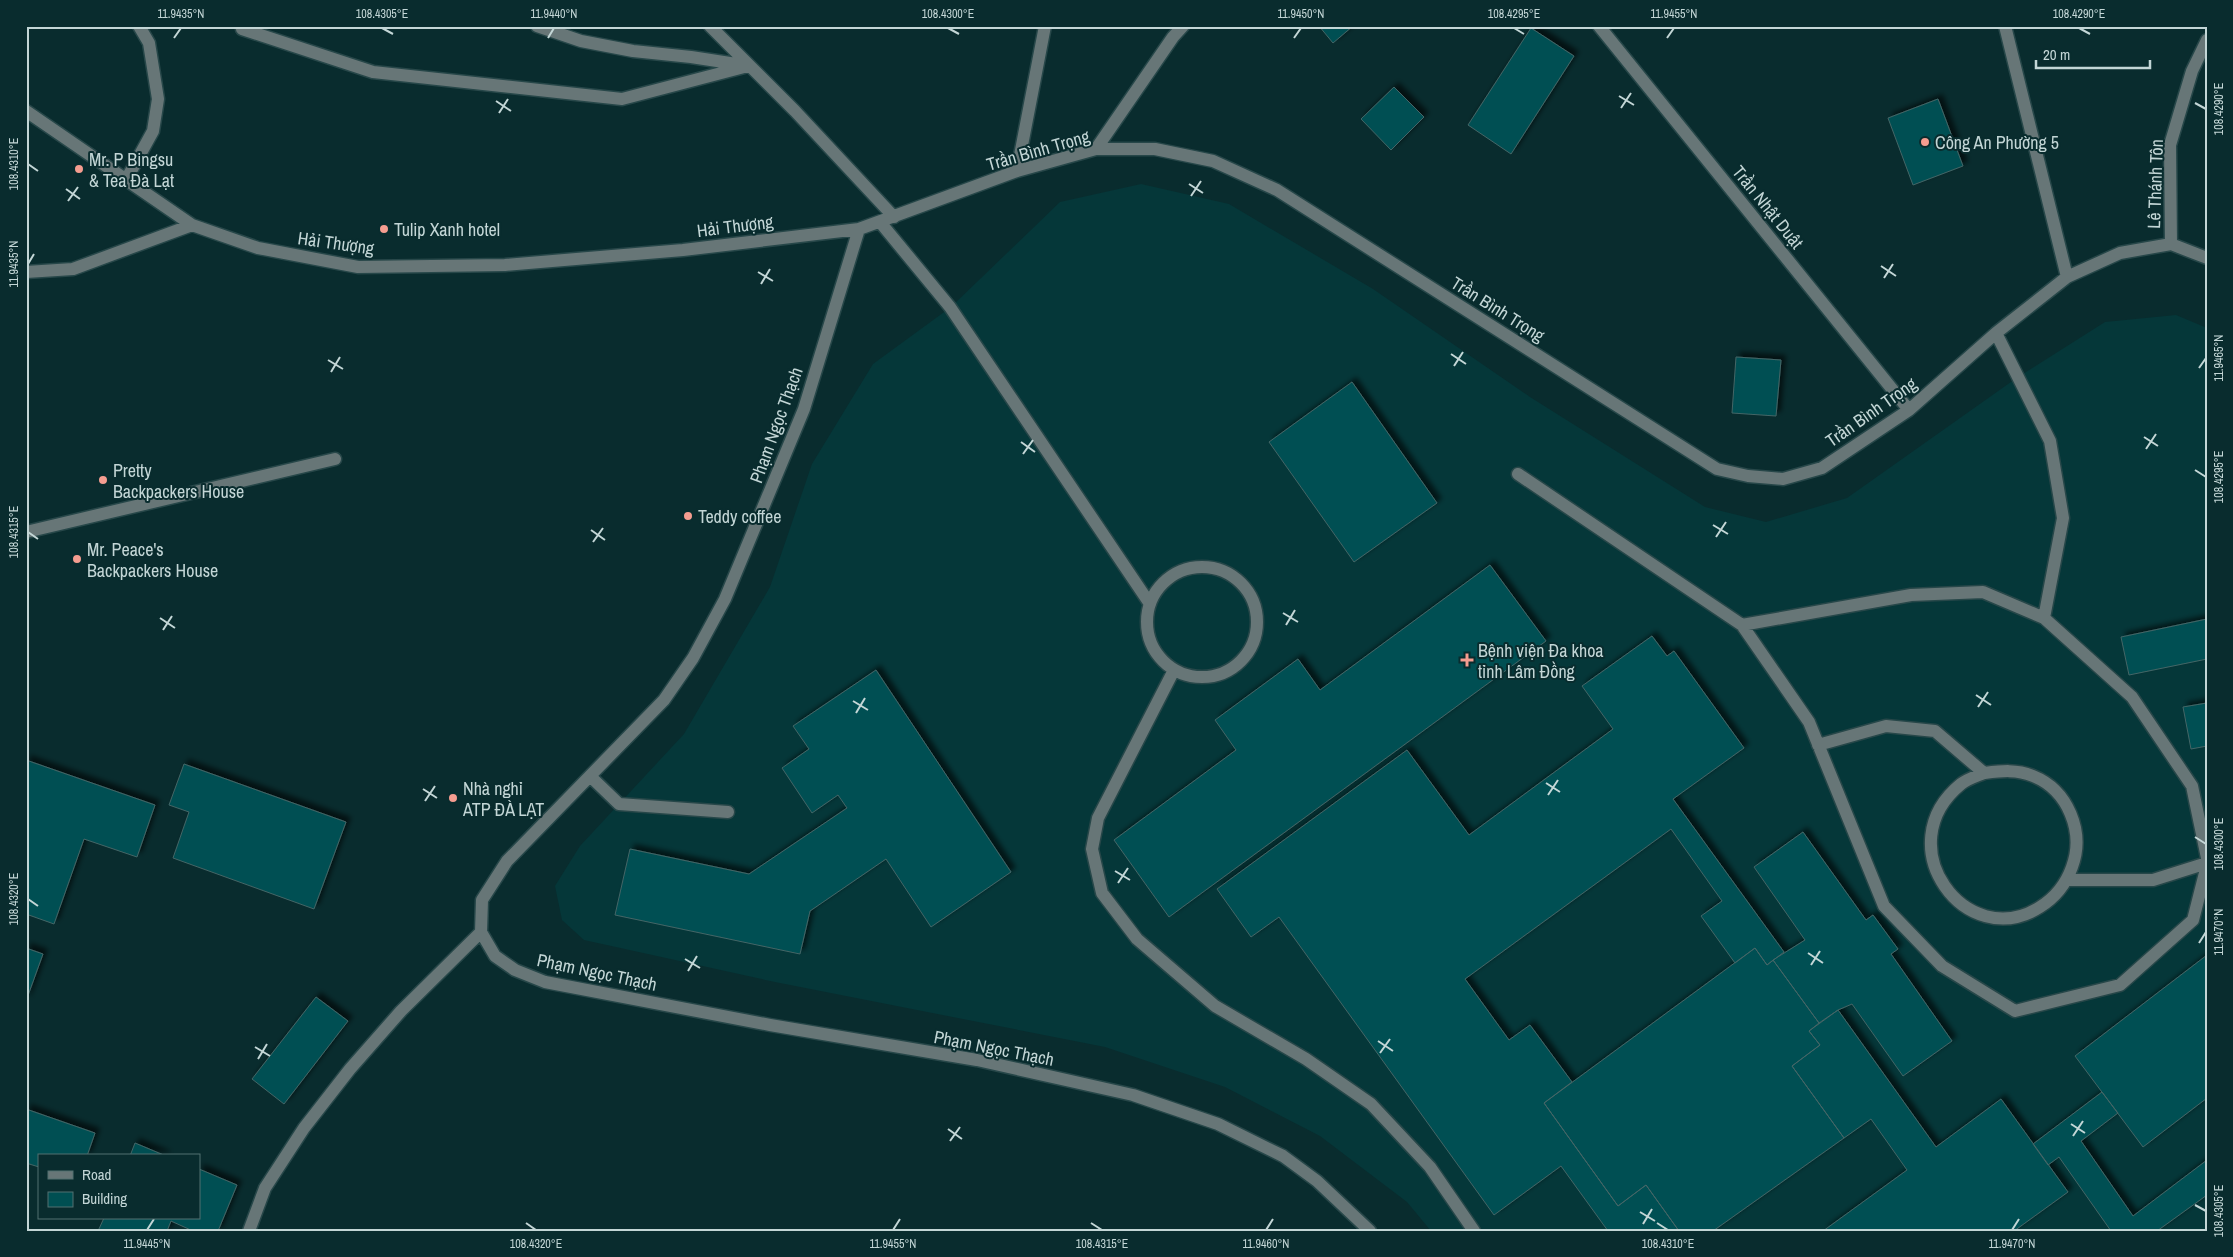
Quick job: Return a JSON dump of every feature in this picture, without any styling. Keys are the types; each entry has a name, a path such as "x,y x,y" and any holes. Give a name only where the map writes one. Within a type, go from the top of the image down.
{"street":[{"path":"126,180 153,131 158,99 150,43 139,26"},
{"path":"537,26 581,41 748,66"},
{"path":"710,26 795,111 894,217"},
{"path":"1017,171 1045,26"},
{"path":"1096,149 1172,37 1183,26"},
{"name":"Trần Nhật Duật","path":"1599,26 1910,410"},
{"path":"2005,26 2067,277"},
{"path":"242,28 373,72 622,99 748,66"},
{"name":"Lê Thánh Tôn","path":"2171,244 2170,145 2192,71 2207,40"},
{"name":"Hải Thượng","path":"26,111 192,225 258,248 358,267 505,265 683,250 859,229"},
{"name":"Trần Bình Trọng","path":"859,229 1017,171 1096,149 1155,149 1213,161 1277,190 1717,469 1748,476 1784,479 1822,468 1910,410 1996,333 2067,277 2120,253 2171,244"},
{"path":"880,222 950,307 1150,604"},
{"path":"26,272 73,269 192,225"},
{"name":"Phạm Ngọc Thạch","path":"859,229 804,408 726,599 692,658 664,700 507,861 482,900 481,932 495,956 514,970 545,982 770,1025 977,1060 1141,1098 1218,1124 1283,1156 1317,1181 1370,1231"},
{"path":"2171,244 2207,258"},
{"path":"1996,333 2050,441 2063,518 2044,618"},
{"path":"26,532 335,459"},
{"path":"1518,474 1742,625 1809,722 1884,906 1942,966 2015,1011 2120,985 2193,920 2207,864"},
{"path":"1205,566 1222,570 1237,578 1249,592 1256,608 1257,625 1253,642 1244,659 1228,671 1210,677 1191,676 1174,670 1159,658 1150,641 1146,622 1150,604 1158,588 1171,576 1187,568 1205,566"},
{"path":"1742,625 1911,595 1983,592 2044,618 2132,698 2187,778 2192,786 2207,858"},
{"path":"1174,670 1098,818 1092,849 1102,893 1137,939 1215,1006 1306,1059 1371,1104 1430,1168 1474,1231"},
{"path":"1818,745 1886,726 1935,731 1984,772"},
{"path":"2009,770 2033,776 2054,789 2069,808 2077,832 2076,857 2068,880 2052,900 2032,912 2009,918 1985,915 1964,906 1946,890 1934,869 1930,846 1933,822 1944,800 1962,783 1984,772 2009,770"},
{"path":"591,777 619,804 728,812"},
{"path":"2068,880 2153,880 2207,864"},
{"path":"249,1231 265,1188 304,1128 332,1091 401,1011 481,932"}],"shaded area":[{"name":"Bệnh viện Đa khoa tỉnh Lâm Đồng","path":"1141,184 1229,204 1373,289 1530,397 1705,507 1766,522 1847,498 2018,377 2105,322 2176,315 2207,328 2207,1231 1431,1231 1407,1202 1320,1136 1225,1087 1105,1047 775,982 584,940 562,920 555,886 580,846 684,734 770,587 812,464 873,364 951,307 1060,202"}],"building":[{"path":"1319,26 1353,26 1333,43"},
{"path":"1531,28 1574,56 1511,154 1468,125"},
{"path":"1394,87 1424,117 1391,150 1361,119"},
{"name":"Công An Phường 5","path":"1938,99 1963,166 1913,185 1888,118"},
{"path":"1736,357 1781,360 1776,416 1732,413"},
{"path":"1352,382 1437,503 1354,562 1269,442"},
{"path":"1490,565 1546,641 1169,917 1114,840 1236,750 1215,720 1298,659 1320,690"},
{"path":"2207,619 2207,659 2129,675 2121,637"},
{"path":"1652,636 1667,656 1674,651 1744,748 1673,799 1784,952 1767,965 1755,948 1735,963 1701,916 1722,901 1671,829 1465,979 1509,1040 1530,1025 1572,1082 1544,1103 1618,1206 1646,1185 1679,1231 1608,1231 1561,1166 1494,1215 1279,917 1251,937 1217,889 1407,750 1469,835 1613,729 1582,686"},
{"path":"876,670 1011,872 931,927 886,859 810,911 800,954 615,915 630,849 749,874 847,808 838,795 812,813 782,768 809,749 793,726"},
{"path":"2207,703 2207,746 2191,749 2183,707"},
{"path":"26,760 155,805 137,857 84,839 54,924 26,914"},
{"path":"184,764 346,822 314,909 173,858 189,812 169,805"},
{"path":"1803,832 1866,920 1873,915 1898,949 1891,954 1952,1041 1903,1076 1852,1004 1838,1010 1819,1023 1773,960 1805,940 1754,867"},
{"path":"26,948 43,954 26,1001"},
{"path":"1755,948 1767,965 1773,960 1819,1023 1809,1031 1820,1045 1792,1066 1844,1138 1713,1231 1679,1231 1646,1185 1618,1206 1544,1103"},
{"path":"2207,955 2207,1098 2143,1147 2075,1056"},
{"path":"316,997 348,1021 284,1104 252,1079"},
{"path":"1838,1010 1936,1147 2001,1099 2068,1192 2014,1231 1823,1231 1907,1170 1871,1119 1844,1138 1792,1066 1820,1045 1809,1031"},
{"path":"2102,1092 2118,1113 2081,1141 2133,1216 2207,1160 2207,1195 2157,1231 2111,1231 2059,1157 2048,1165 2033,1144"},
{"path":"26,1109 95,1133 88,1154 38,1154 38,1167 26,1163"},
{"path":"135,1143 161,1154 131,1154"},
{"path":"200,1169 237,1185 218,1231 193,1231 171,1221 167,1231 98,1231 103,1220 200,1220"}],"place":[{"name":"Công An Phường 5","path":"1925,142"},
{"name":"Mr. P Bingsu & Tea Đà Lạt","path":"79,169"},
{"name":"Tulip Xanh hotel","path":"384,229"},
{"name":"Pretty Backpackers House","path":"103,480"},
{"name":"Teddy coffee","path":"688,516"},
{"name":"Mr. Peace's Backpackers House","path":"77,559"},
{"name":"Bệnh viện Đa khoa tỉnh Lâm Đồng","path":"1467,660"},
{"name":"Nhà nghỉ ATP ĐÀ LẠT","path":"453,798"}]}
